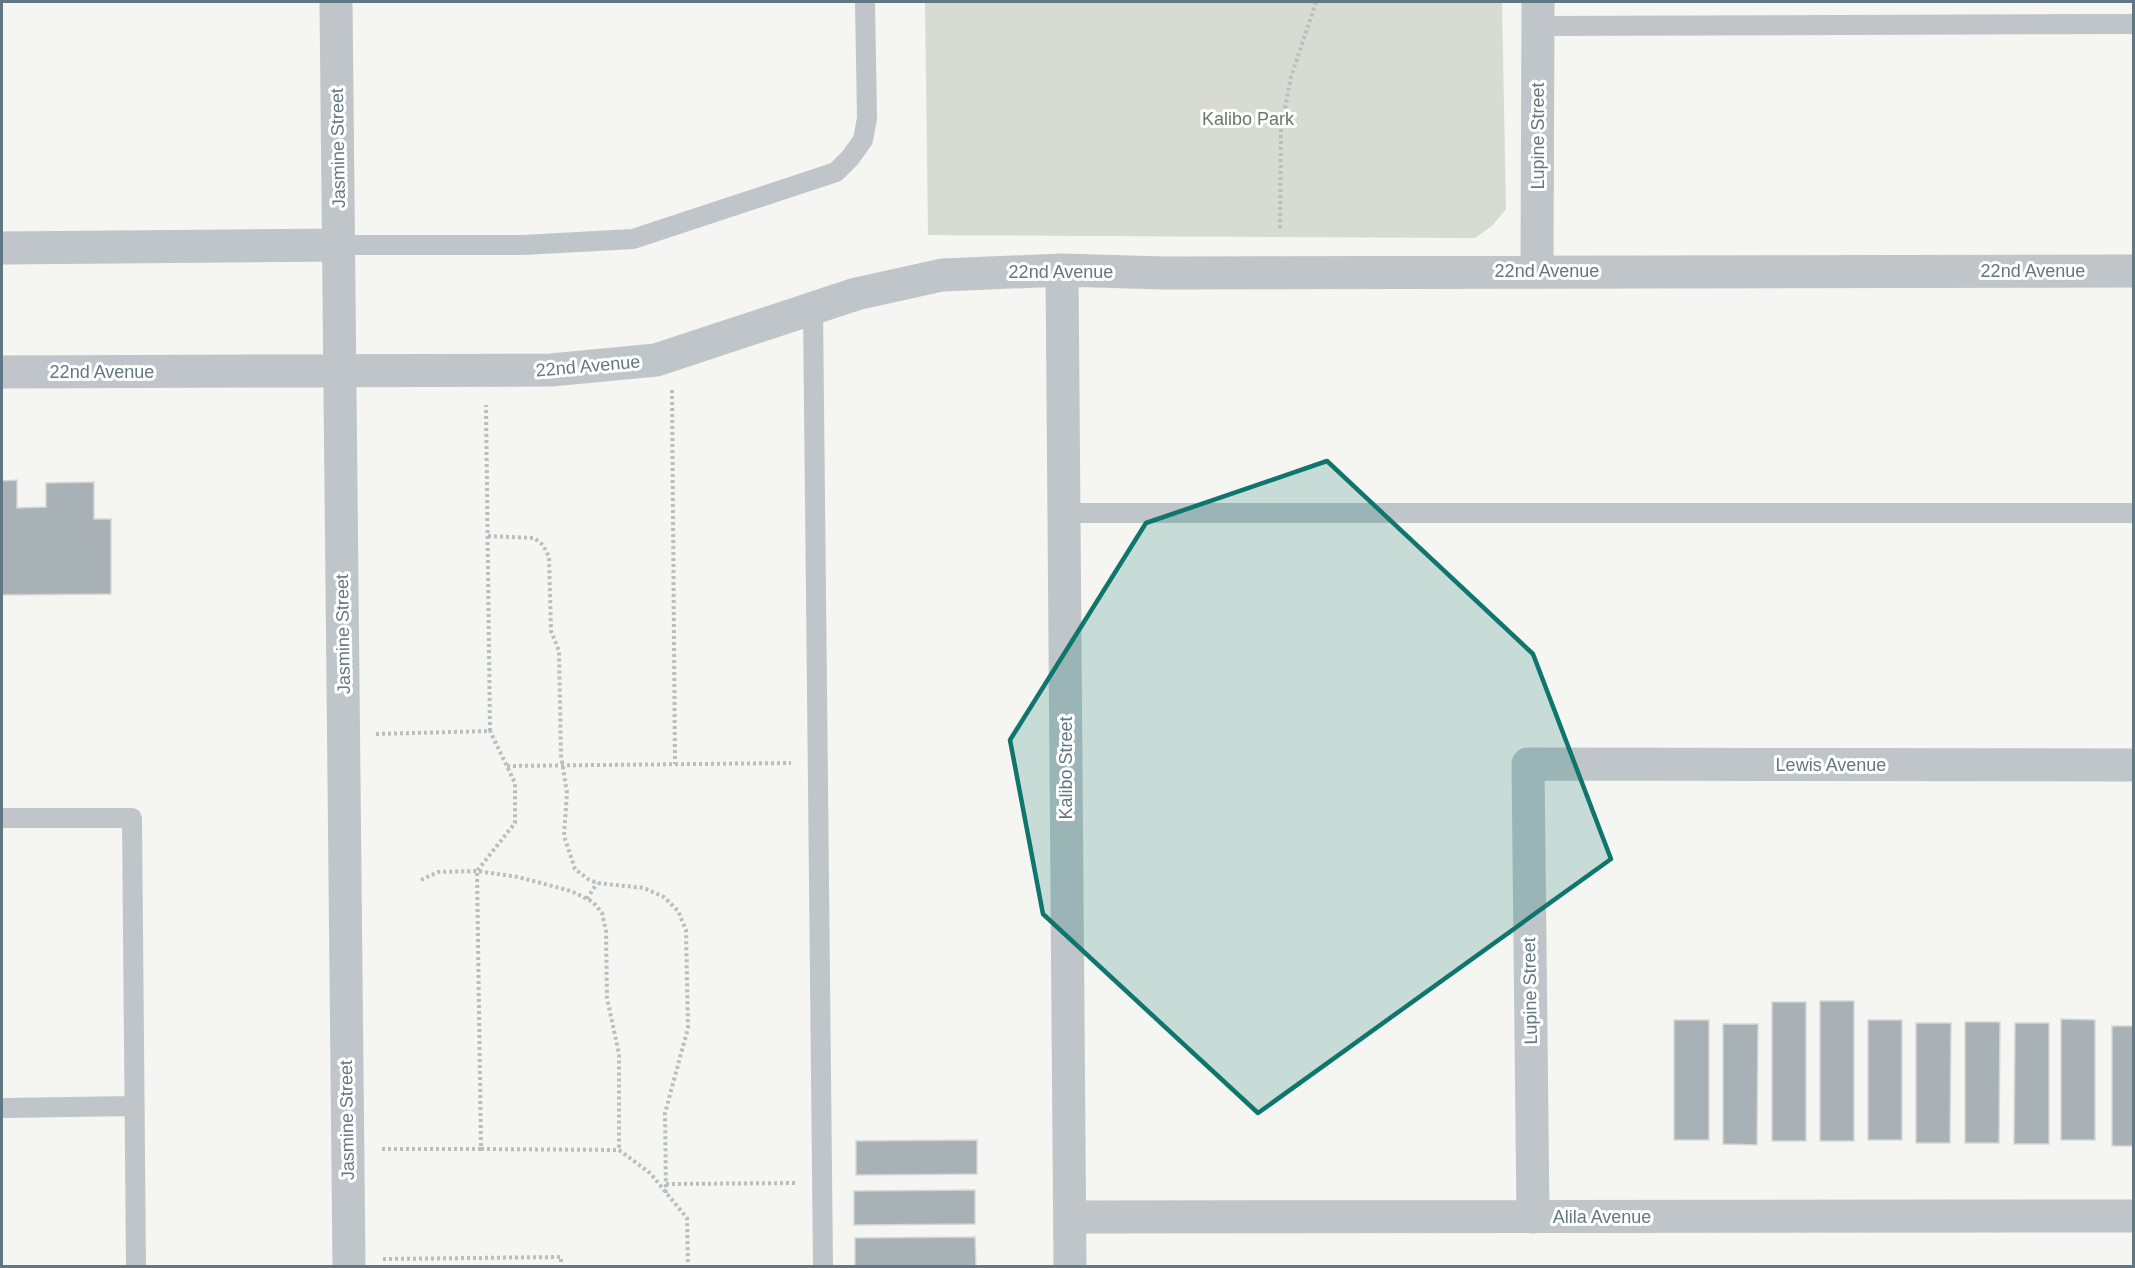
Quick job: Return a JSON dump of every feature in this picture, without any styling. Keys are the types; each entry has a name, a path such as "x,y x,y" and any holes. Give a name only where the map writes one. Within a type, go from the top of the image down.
{"street":[{"name":"Jasmine Street","path":"336,2 340,371 362,1263"},
{"name":"Lupine Street","path":"1537,271 1539,14"},
{"path":"2,248 339,245"},
{"name":"22nd Avenue","path":"2,372 551,370 656,360 856,294 942,275 1062,270 1164,273 2133,272"},
{"name":"Kalibo Street","path":"1062,270 1070,1266"},
{"name":"Lupine Street","path":"1528,764 1533,1217"},
{"name":"Lewis Avenue","path":"1528,764 2133,765"},
{"name":"Alila Avenue","path":"1070,1217 2133,1216"}],"lane":[{"path":"339,245 523,245 633,239 836,172 863,140 867,118 865,2"},
{"path":"1539,14 2133,24"},
{"path":"813,308 824,1266"},
{"path":"1064,513 2133,513"},
{"path":"2,818 132,818 136,1266"},
{"path":"2,1108 134,1106"}],"path":[{"path":"1280,228 1281,129 1291,77 1316,2"},
{"path":"672,389 675,764"},
{"path":"481,1149 477,872 515,823 515,783 490,732 486,405"},
{"path":"488,536 534,538 543,545 549,557 551,631 559,651 561,755 567,793 564,836 575,868 597,883 644,888 664,897 678,911 686,930 688,1028 665,1113 666,1193"},
{"path":"372,734 490,732"},
{"path":"507,766 818,763"},
{"path":"421,880 438,872 477,872 518,877 571,891 593,902 602,913 606,931 607,998 619,1054 619,1150"},
{"path":"587,899 597,883"},
{"path":"375,1149 619,1150 650,1173 687,1218 688,1266"},
{"path":"666,1184 822,1183"},
{"path":"362,1263 561,1257 561,1266"}],"highlighted area":[{"path":"1327,461 1533,654 1611,859 1258,1113 1043,914 1010,740 1146,523"}],"green space":[{"name":"Kalibo Park","path":"925,2 1502,2 1506,209 1492,226 1475,238 928,235"}],"building":[{"path":"17,480 17,508 46,507 46,483 94,482 94,519 111,519 111,594 2,595 2,481"},
{"path":"1820,1001 1854,1001 1854,1141 1820,1141"},
{"path":"1772,1002 1806,1002 1806,1141 1772,1141"},
{"path":"2061,1019 2095,1020 2095,1140 2061,1140"},
{"path":"1674,1020 1709,1020 1709,1140 1674,1140"},
{"path":"1868,1020 1902,1020 1902,1140 1868,1140"},
{"path":"1965,1022 2000,1022 1999,1143 1965,1143"},
{"path":"1916,1023 1951,1023 1950,1143 1916,1143"},
{"path":"2015,1023 2049,1023 2049,1144 2014,1144"},
{"path":"1723,1024 1758,1024 1757,1145 1723,1144"},
{"path":"2112,1026 2134,1026 2134,1146 2112,1146"},
{"path":"977,1140 977,1174 856,1175 856,1141"},
{"path":"975,1190 975,1224 854,1225 854,1191"},
{"path":"975,1237 976,1266 855,1266 855,1238"}]}
